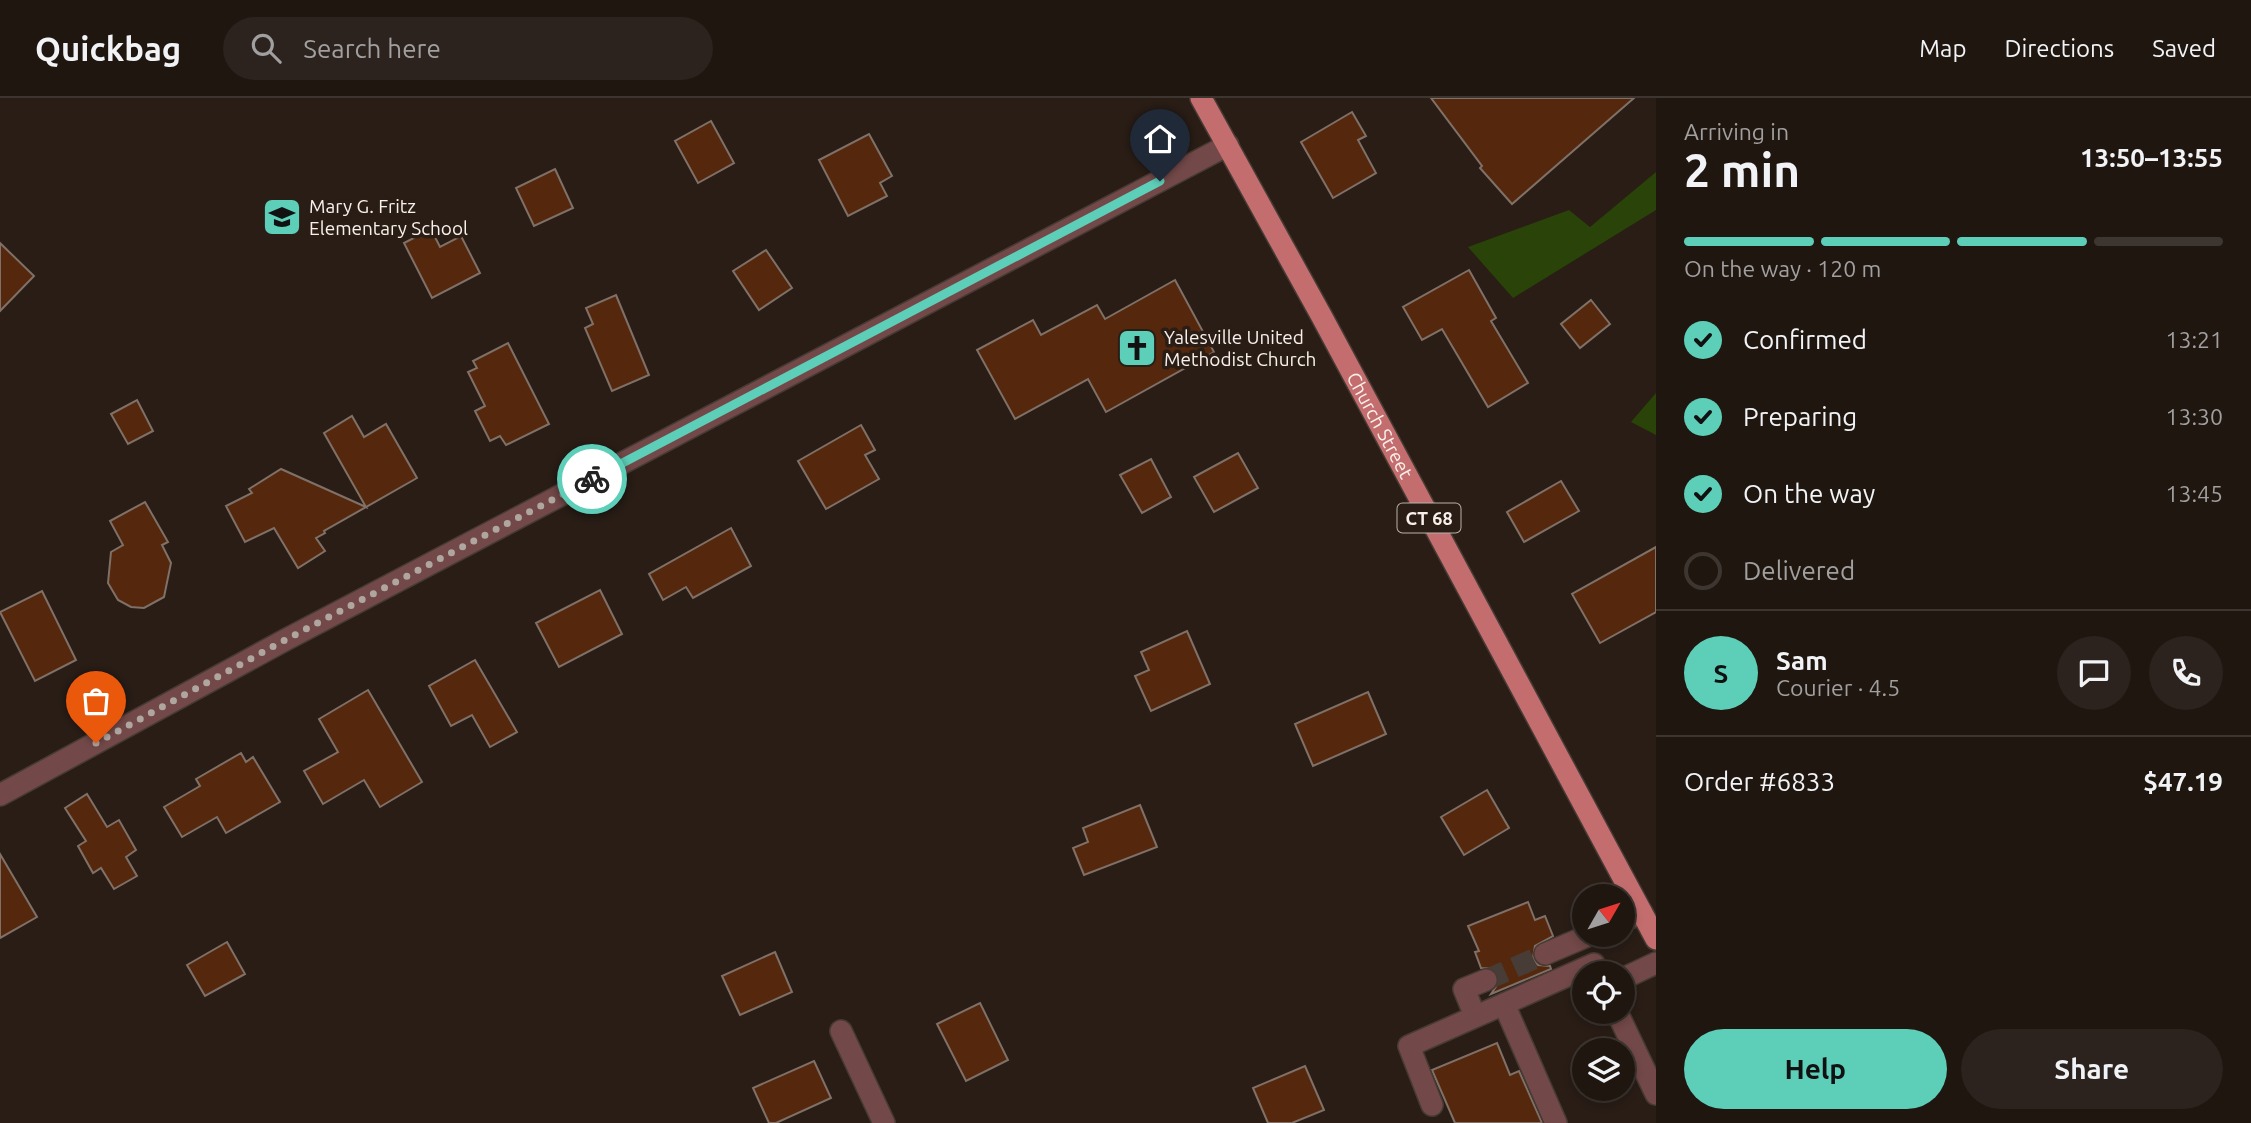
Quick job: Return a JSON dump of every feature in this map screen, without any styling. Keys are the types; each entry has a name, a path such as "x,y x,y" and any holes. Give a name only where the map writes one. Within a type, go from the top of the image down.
{"main road":[{"name":"Church Street","path":"1201,98 1615,884"},
{"name":"Church Street","path":"1635,920 1656,939"}],"street":[{"path":"0,795 287,639 1228,145"},
{"path":"1545,954 1572,943"},
{"path":"1635,973 1656,963"},
{"path":"1432,1105 1409,1046 1475,1016 1572,978"},
{"path":"1475,1016 1464,989 1486,980"},
{"path":"1504,1004 1556,1123"},
{"path":"1624,1024 1656,1094"},
{"path":"841,1031 884,1123"}],"green space":[{"path":"1656,172 1656,210 1513,298 1468,247 1569,210 1590,227"},
{"path":"1656,393 1656,435 1631,422"}],"building":[{"path":"1431,98 1634,98 1512,204 1480,168 1482,166"},
{"path":"1352,112 1366,136 1358,140 1376,173 1333,198 1301,142"},
{"path":"711,121 734,163 698,183 675,141"},
{"path":"869,134 892,176 880,183 887,196 848,216 819,160"},
{"path":"555,169 573,208 534,226 516,188"},
{"path":"431,229 440,247 461,236 480,273 432,298 404,243"},
{"path":"0,243 34,276 0,311"},
{"path":"766,250 792,288 759,310 733,271"},
{"path":"1469,270 1496,318 1491,321 1528,383 1488,407 1442,329 1422,340 1403,307"},
{"name":"Yalesville United Methodist Church","path":"1175,280 1214,352 1106,412 1088,379 1015,419 977,350 1033,320 1041,335 1097,305 1105,319"},
{"path":"616,295 649,375 612,391 585,328 593,324 586,308"},
{"path":"1591,300 1610,324 1580,348 1561,324"},
{"path":"508,343 549,424 506,445 500,436 490,441 475,411 485,406 468,372 477,368 473,361"},
{"path":"137,400 153,431 128,444 111,414"},
{"path":"352,416 364,437 386,424 417,478 324,531 325,533 316,538 325,551 298,568 274,528 245,542 226,506 252,493 249,489 281,469 366,507 324,433"},
{"path":"861,425 875,450 865,455 879,479 826,509 798,461"},
{"path":"1238,453 1258,488 1214,512 1194,477"},
{"path":"1151,459 1171,497 1142,513 1120,475"},
{"path":"1561,481 1579,511 1524,542 1507,512"},
{"path":"145,502 168,542 162,545 171,563 164,597 144,608 131,607 118,600 108,583 111,552 123,545 110,521"},
{"path":"731,528 751,566 693,598 686,587 663,600 649,574"},
{"path":"1656,547 1656,612 1600,643 1572,594"},
{"path":"600,590 622,634 559,667 536,623"},
{"path":"42,591 76,660 35,681 0,612"},
{"path":"1187,631 1210,684 1151,711 1135,676 1149,670 1141,652"},
{"path":"475,660 517,732 490,747 472,715 451,726 429,686"},
{"path":"368,690 422,782 380,807 364,780 323,804 304,771 338,752 319,719"},
{"path":"1368,692 1386,734 1313,766 1295,724"},
{"path":"241,753 246,762 253,757 280,802 226,833 217,817 182,837 164,807 200,786 196,779"},
{"path":"1487,790 1509,828 1464,855 1441,817"},
{"path":"87,794 107,827 119,820 136,850 126,857 137,876 114,889 101,868 93,873 78,846 86,841 65,808"},
{"path":"1140,805 1157,847 1084,875 1073,848 1088,842 1083,828"},
{"path":"0,854 37,917 0,938"},
{"path":"1528,902 1535,920 1545,916 1553,936 1535,946 1533,958 1538,965 1550,966 1551,969 1491,994 1499,982 1498,976 1493,969 1481,968 1475,952 1479,951 1468,926"},
{"path":"227,942 245,974 205,996 187,965"},
{"path":"775,952 792,992 740,1015 722,976"},
{"path":"980,1003 1008,1060 966,1081 937,1024"},
{"path":"1497,1043 1510,1075 1519,1071 1542,1123 1455,1123 1432,1070"},
{"path":"814,1061 831,1098 776,1123 769,1123 753,1088"},
{"path":"1305,1066 1324,1110 1292,1123 1268,1123 1253,1088"}],"tunnel":[{"path":"1486,980 1545,954"}],"way so far":[{"path":"96,743 592,479"}],"place":[{"name":"Mary G. Fritz Elementary School","path":"282,217"},
{"name":"Yalesville United Methodist Church","path":"1137,348"}],"route":[{"path":"592,479 1160,181"}]}
